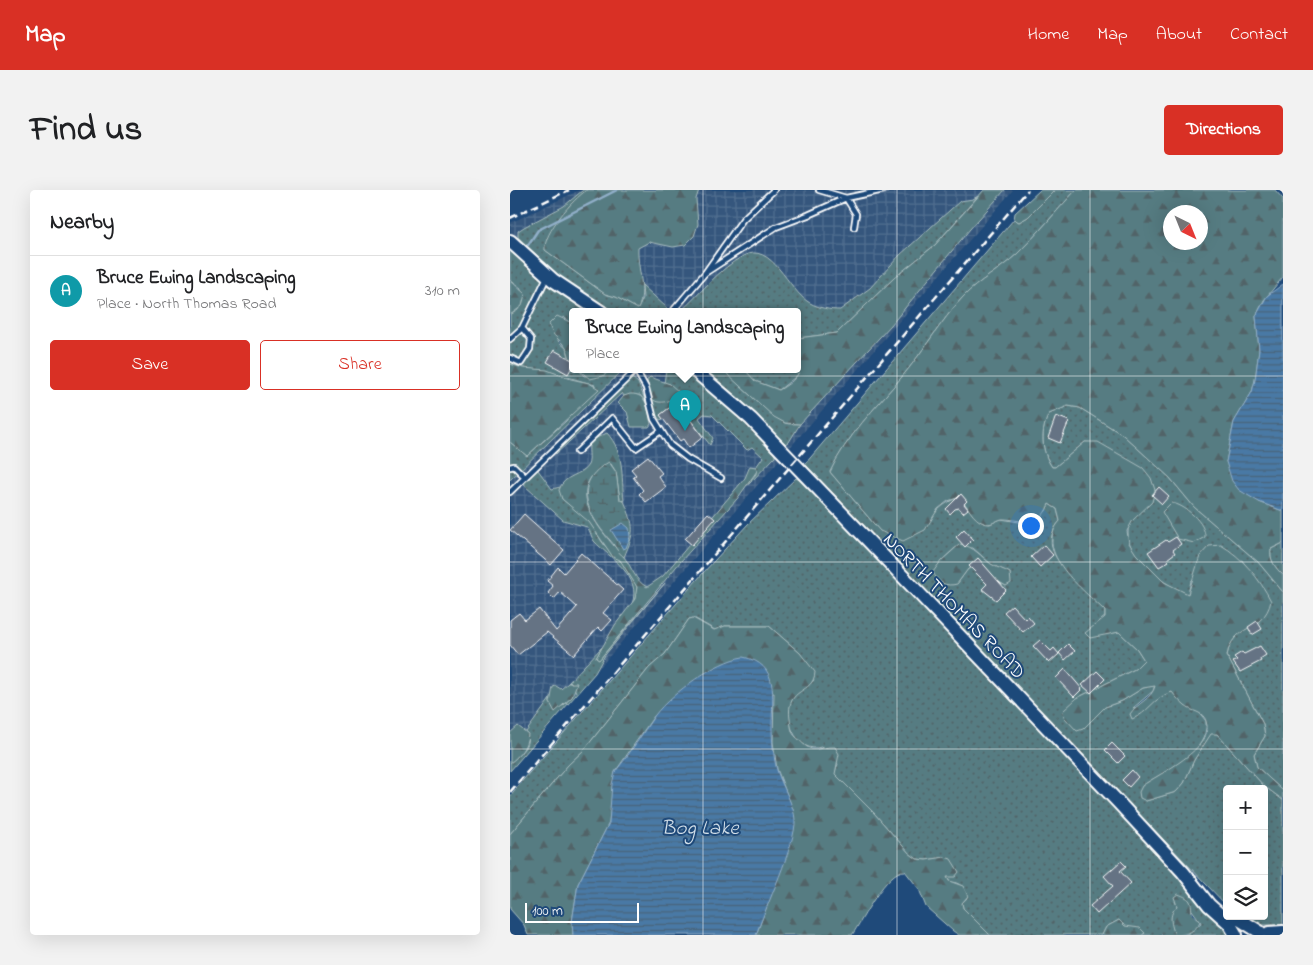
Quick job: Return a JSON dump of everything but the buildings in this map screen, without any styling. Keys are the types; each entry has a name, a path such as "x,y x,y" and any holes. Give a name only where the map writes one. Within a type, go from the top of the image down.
{"main road":[{"path":"510,241 548,276 595,308"},
{"name":"NORTH THOMAS ROAD","path":"697,373 751,419 1183,872 1223,907"},
{"name":"NORTH THOMAS ROAD","path":"1183,872 1209,905 1230,923 1236,935"},
{"path":"1240,920 1263,934 1283,932"}],"lane":[{"path":"675,308 705,274 743,219 774,190"},
{"path":"819,190 846,198 856,214 854,227"},
{"path":"705,274 776,227 846,198 884,190"},
{"path":"510,339 522,328 548,276"},
{"path":"510,358 521,363 530,349 531,339 522,328"},
{"path":"510,492 633,373"},
{"path":"638,373 646,388 654,419 670,446 721,478"},
{"path":"577,452 612,418 636,448 661,431"},
{"path":"510,467 514,466 526,478"}],"shaded area":[{"path":"580,190 1013,190 510,771 510,223"}],"green space":[{"path":"583,190 587,190 569,206 545,250 605,294 616,297 636,308 609,308 567,284 518,237 518,231 564,206"},
{"path":"587,190 699,190 696,199 698,224 694,236 685,245 673,247 649,242 638,248 642,287 641,302 638,308 605,294 545,250 549,235 554,226 567,208"},
{"path":"984,190 1005,190 970,229 891,325 800,424 785,423 774,417 728,375 727,373 748,373 755,381 779,390 789,384 798,373 801,373 801,338 837,333 894,278 935,245"},
{"path":"1040,190 1055,190 1028,217 1019,222 1014,219 1015,213"},
{"path":"1055,190 1076,190 1017,254 963,297 909,368 853,435 830,472 880,531 924,530 939,509 948,502 960,497 974,516 983,523 990,524 1001,519 1025,523 1046,511 1049,504 1057,509 1060,521 1052,535 1053,551 1061,565 1105,611 1105,617 1095,625 1107,634 1119,632 1137,649 1144,660 1135,669 1077,698 1082,729 1105,707 1122,701 1143,688 1155,685 1153,691 1133,708 1151,704 1161,695 1172,692 1185,706 1198,711 1206,721 1205,733 1201,743 1193,752 1173,768 1142,786 1146,801 1176,792 1184,783 1194,760 1211,733 1217,734 1263,785 1223,785 1223,902 805,464 1014,219 1019,222 1028,217","holes":["955,548 973,548 992,565 1010,573 1010,579 1006,586 974,567 968,569 957,584 941,561"]},
{"path":"1076,190 1275,190 1283,199 1283,277 1264,300 1256,316 1259,350 1255,380 1252,392 1234,422 1226,462 1259,502 1283,511 1283,543 1271,549 1271,556 1273,563 1283,575 1283,592 1258,562 1194,507 1170,478 1123,435 1080,408 1068,406 1049,414 1044,427 1043,441 1048,461 1052,467 1055,467 1085,442 1098,442 1143,468 1151,478 1155,490 1152,502 1133,520 1127,531 1129,543 1136,554 1164,582 1188,594 1200,556 1209,546 1221,545 1243,562 1262,585 1271,601 1267,611 1255,624 1235,638 1230,645 1227,656 1263,724 1265,736 1254,754 1257,767 1283,791 1283,800 1268,789 1268,785 1263,785 1217,734 1211,734 1194,760 1184,783 1176,792 1146,801 1140,798 1139,792 1142,786 1184,759 1202,741 1207,731 1205,718 1200,713 1185,706 1172,692 1160,698 1143,713 1132,719 1130,714 1148,698 1155,686 1143,688 1122,701 1105,707 1083,729 1077,731 1064,717 1063,711 1077,698 1135,669 1144,660 1137,649 1119,632 1090,638 1085,633 1105,617 1105,611 1074,581 1056,558 1052,545 1053,533 1060,521 1057,509 1049,504 1045,512 1035,521 1002,519 987,524 977,519 970,512 960,497 948,501 938,509 925,530 903,541 880,531 830,472 853,435 909,368 963,297 1004,265 1032,239"},
{"path":"978,196 935,245 894,278 837,333 801,338 801,308 684,308 734,261 753,253 763,255 771,261 802,297 810,303 832,310 840,310 870,288 900,255 960,201 973,199"},
{"path":"510,250 535,274 586,308 569,308 569,321 563,317 558,341 567,349 569,373 582,373 584,376 603,376 607,373 620,373 510,480 510,442 527,456 566,421 595,385 547,371 523,368 510,364 510,315 518,310 521,288 510,280"},
{"path":"510,280 525,294 522,306 510,315"},
{"path":"642,285 666,307 638,308 643,298"},
{"path":"557,316 569,322 569,355 563,344 554,335 549,324"},
{"path":"510,364 523,368 547,370 571,379 589,383 599,389 527,456 510,442"},
{"path":"583,373 607,373 603,376 590,379"},
{"path":"666,373 690,373 717,395 775,451 775,457 746,486 756,474 756,467 763,457 752,447 747,450 712,415 704,414 699,418 713,438 710,445 677,402 660,415 663,419 660,420 655,413 650,395 657,401 674,399 670,384 664,383"},
{"path":"709,373 728,373 743,389 780,420 787,424 800,424 789,442 786,444 781,440 741,400"},
{"path":"748,373 799,373 779,390 755,381"},
{"path":"631,377 638,383 646,402 640,395 624,396 622,393 556,454 554,451"},
{"path":"650,377 670,384 679,392 674,398 666,402 657,402 650,395 648,388 647,380"},
{"path":"636,394 644,400 651,424 649,427 631,427 627,412 618,403 624,396"},
{"path":"1068,406 1080,408 1123,435 1170,478 1194,507 1258,562 1283,592 1283,791 1257,767 1254,754 1265,736 1263,724 1227,656 1234,639 1247,628 1259,623 1249,570 1242,560 1191,581 1188,594 1169,585 1149,570 1134,552 1129,542 1128,532 1133,519 1152,502 1124,463 1107,448 1085,442 1055,467 1052,467 1048,461 1043,440 1046,420 1049,414"},
{"path":"607,433 617,448 619,456 624,501 620,500 616,472 611,464 596,472 587,484 588,506 600,529 624,557 639,581 647,587 663,576 745,478 750,466 756,467 757,471 737,499 681,561 599,660 596,658 615,625 635,599 637,587 620,560 613,557 589,522 562,499 559,490 565,481 585,469 588,465 590,441"},
{"path":"546,460 538,470 552,489 560,487 562,499 588,520 604,545 630,572 637,588 632,604 633,585 629,577 616,561 594,541 587,527 563,520 525,486 524,478"},
{"path":"609,462 616,472 620,500 624,501 632,524 632,535 624,557 601,530 587,499 590,479 597,470"},
{"path":"796,478 804,483 1167,863 1232,935 1186,935 1201,923 1192,910 1175,901 1177,906 1174,909 1172,920 1175,935 1142,935 1145,933 1125,926 1119,920 1106,927 1102,935 990,935 963,908 962,903 967,898 964,888 959,884 949,881 947,877 952,876 945,857 926,860 917,859 909,853 874,813 834,774 838,764 821,747 813,748 806,746 795,735 789,720 790,704 794,696 814,680 800,653 769,626 725,626 715,630 694,618 689,619 665,654 649,668 584,750 568,765 510,834 510,797 523,780 703,573 748,524"},
{"path":"1171,503 1182,507 1198,520 1205,537 1194,543 1178,539 1162,512"},
{"path":"1283,543 1283,575 1273,563 1271,549"},
{"path":"960,544 970,547 991,564 1010,573 1011,583 1006,586 974,567 968,569 957,584 946,584 937,579 933,572 941,561"},
{"path":"665,583 605,655 595,673 510,771 510,763 521,753 526,745 526,732 550,699 550,703 563,706 576,692 571,682 568,683 602,647 596,658 599,660"},
{"path":"693,618 714,630 725,626 769,626 800,653 815,672 810,684 795,696 792,701 790,719 794,735 812,749 835,747 839,754 835,774 874,813 909,853 917,859 926,860 945,857 951,859 959,872 955,877 947,877 949,881 963,886 968,896 962,903 963,908 990,935 959,935 953,931 926,907 919,889 905,871 891,878 883,887 852,935 756,935 789,848 793,810 777,769 773,742 774,693 654,716 615,772 609,823 578,884 572,922 573,935 528,935 524,925 510,909 510,834 568,765 584,750 649,668 665,654 689,619"},
{"path":"568,683 577,683 572,697 555,712 550,703 553,687 556,686 561,689"},
{"path":"518,726 528,734 527,739 522,750 510,763 510,733"},
{"path":"1268,789 1283,800 1283,925 1262,925 1253,920 1268,920"},
{"path":"1178,894 1190,901 1192,914 1200,921 1190,932 1175,935 1171,916 1177,906 1174,897"},
{"path":"1119,920 1125,926 1140,928 1145,933 1142,935 1102,935 1106,927"}],"water":[{"path":"1283,284 1283,511 1259,502 1239,490 1232,481 1226,462 1234,422 1252,392 1255,380 1259,350 1256,316 1267,296"},
{"path":"623,523 629,528 630,537 626,548 623,549 611,530"},
{"name":"Bog Lake","path":"743,657 763,666 771,683 773,693 772,736 775,759 779,776 793,809 795,820 786,859 756,935 573,935 572,922 578,884 609,823 612,784 615,772 655,715 672,697 708,671"}],"waterway":[{"path":"528,245 538,230 617,190"}],"railway":[{"path":"510,218 569,190"},
{"path":"510,792 1028,190"}],"place":[{"name":"Bruce Ewing Landscaping","path":"685,431"}]}
